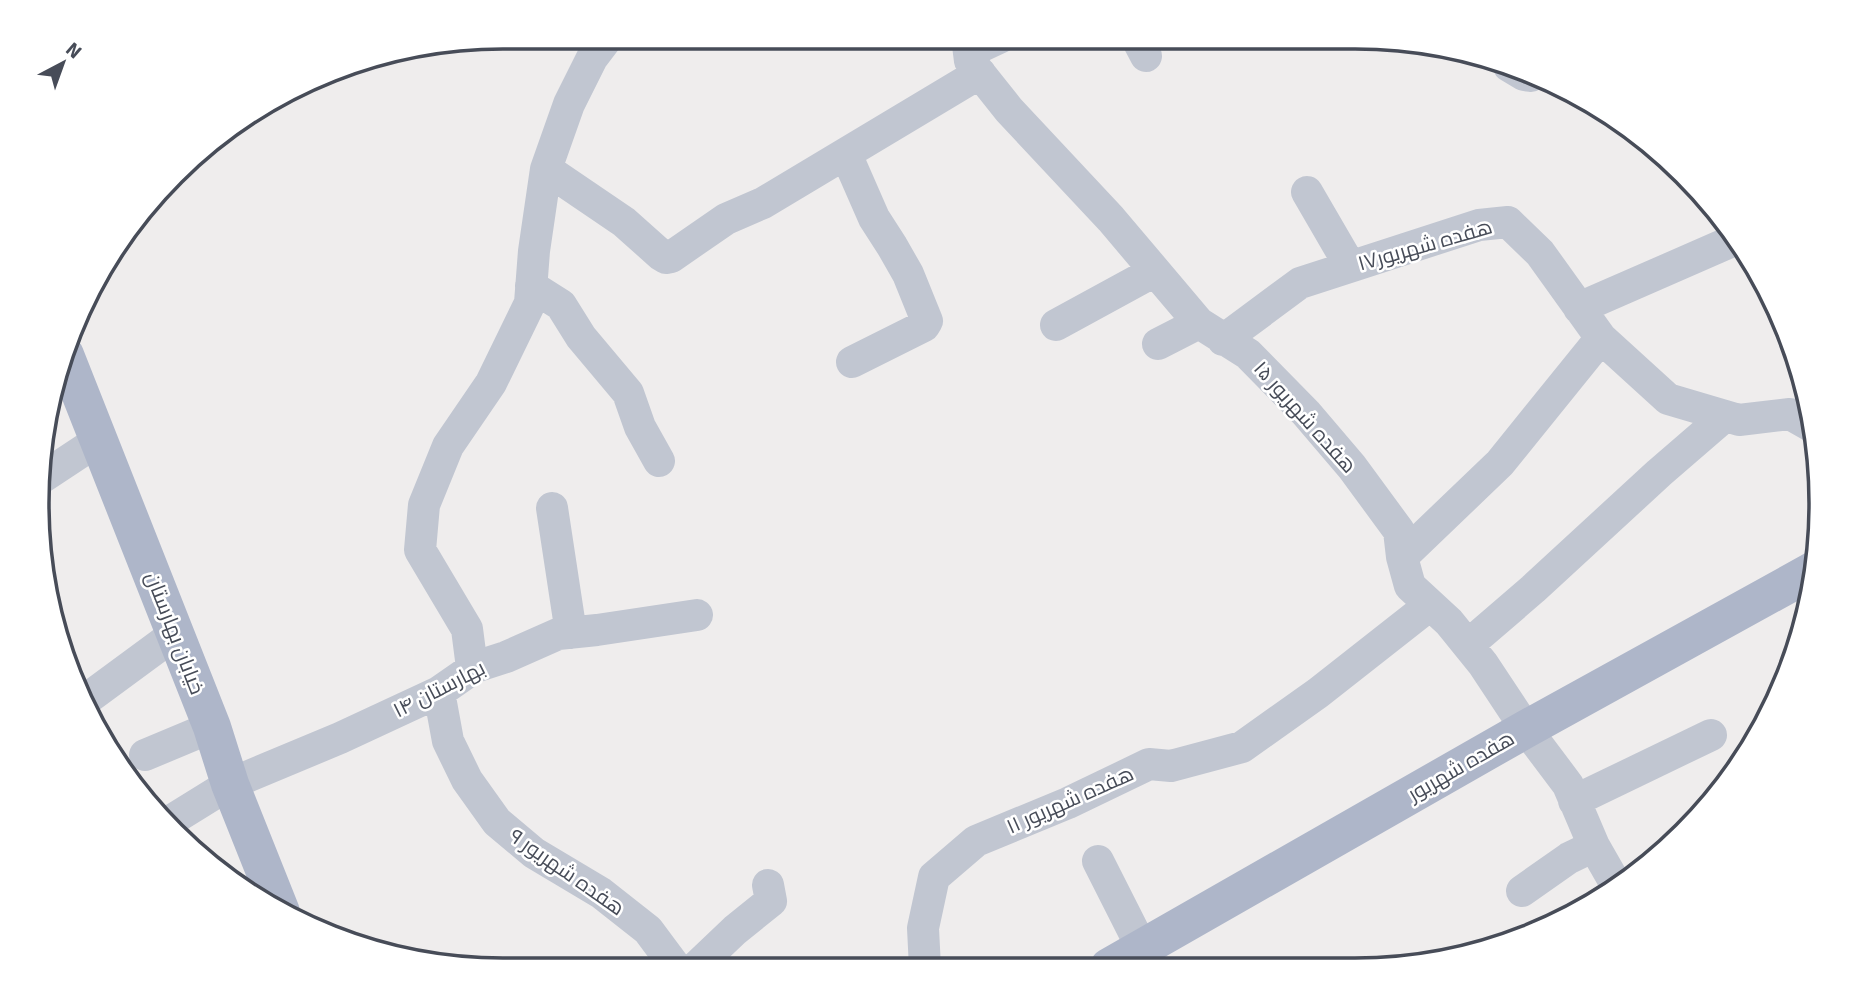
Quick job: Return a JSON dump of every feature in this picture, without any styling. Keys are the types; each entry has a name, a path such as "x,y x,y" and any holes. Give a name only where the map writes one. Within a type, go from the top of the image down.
{"main road":[{"name":"خیابان بهارستان","path":"70,367 212,727 230,784 275,896"},
{"name":"هفده شهریور","path":"1125,958 1526,729 1803,576"}],"street":[{"path":"475,667 471,660 467,629 420,550 424,506 448,446 491,383 530,303 534,251 546,169 569,104 599,49"},
{"path":"546,169 624,222 666,258 671,257 726,219 763,203 846,154 972,54"},
{"name":"هفده شهریور ۱۵","path":"972,54 1009,110 1211,332 1248,354 1306,413 1352,467 1399,531 1402,557 1410,586 1449,622 1468,645 1568,785 1594,846 1612,877"},
{"path":"846,154 874,218 908,274 927,321 924,326 852,362"},
{"path":"1307,192 1350,266"},
{"name":"هفده شهریور۱۷","path":"1158,344 1211,332 1300,283 1479,225 1508,222 1540,253 1601,338 1668,399 1739,420 1790,414 1801,420"},
{"path":"1579,308 1727,244"},
{"path":"1056,325 1155,271"},
{"path":"531,286 561,304 582,337 628,393 640,427 659,461"},
{"path":"1402,557 1500,463 1601,338"},
{"path":"1468,645 1725,416"},
{"path":"50,472 99,440"},
{"path":"552,508 571,633"},
{"name":"هفده شهریور ۱۱","path":"924,958 923,928 934,877 976,841 1068,803 1149,764 1171,766 1242,747 1318,693 1430,605"},
{"name":"بهارستان ۱۴","path":"175,818 230,784 340,738 439,692 475,667 506,657 558,634 697,615"},
{"path":"92,695 175,634"},
{"name":"هفده شهریور ۹","path":"439,692 448,741 467,780 497,822 534,853 601,893 648,930 669,958"},
{"path":"145,755 212,727"},
{"path":"1574,801 1711,735"},
{"path":"1522,891 1569,858 1594,846"},
{"path":"1098,861 1142,948"},
{"path":"706,958 771,901 768,885"}]}
